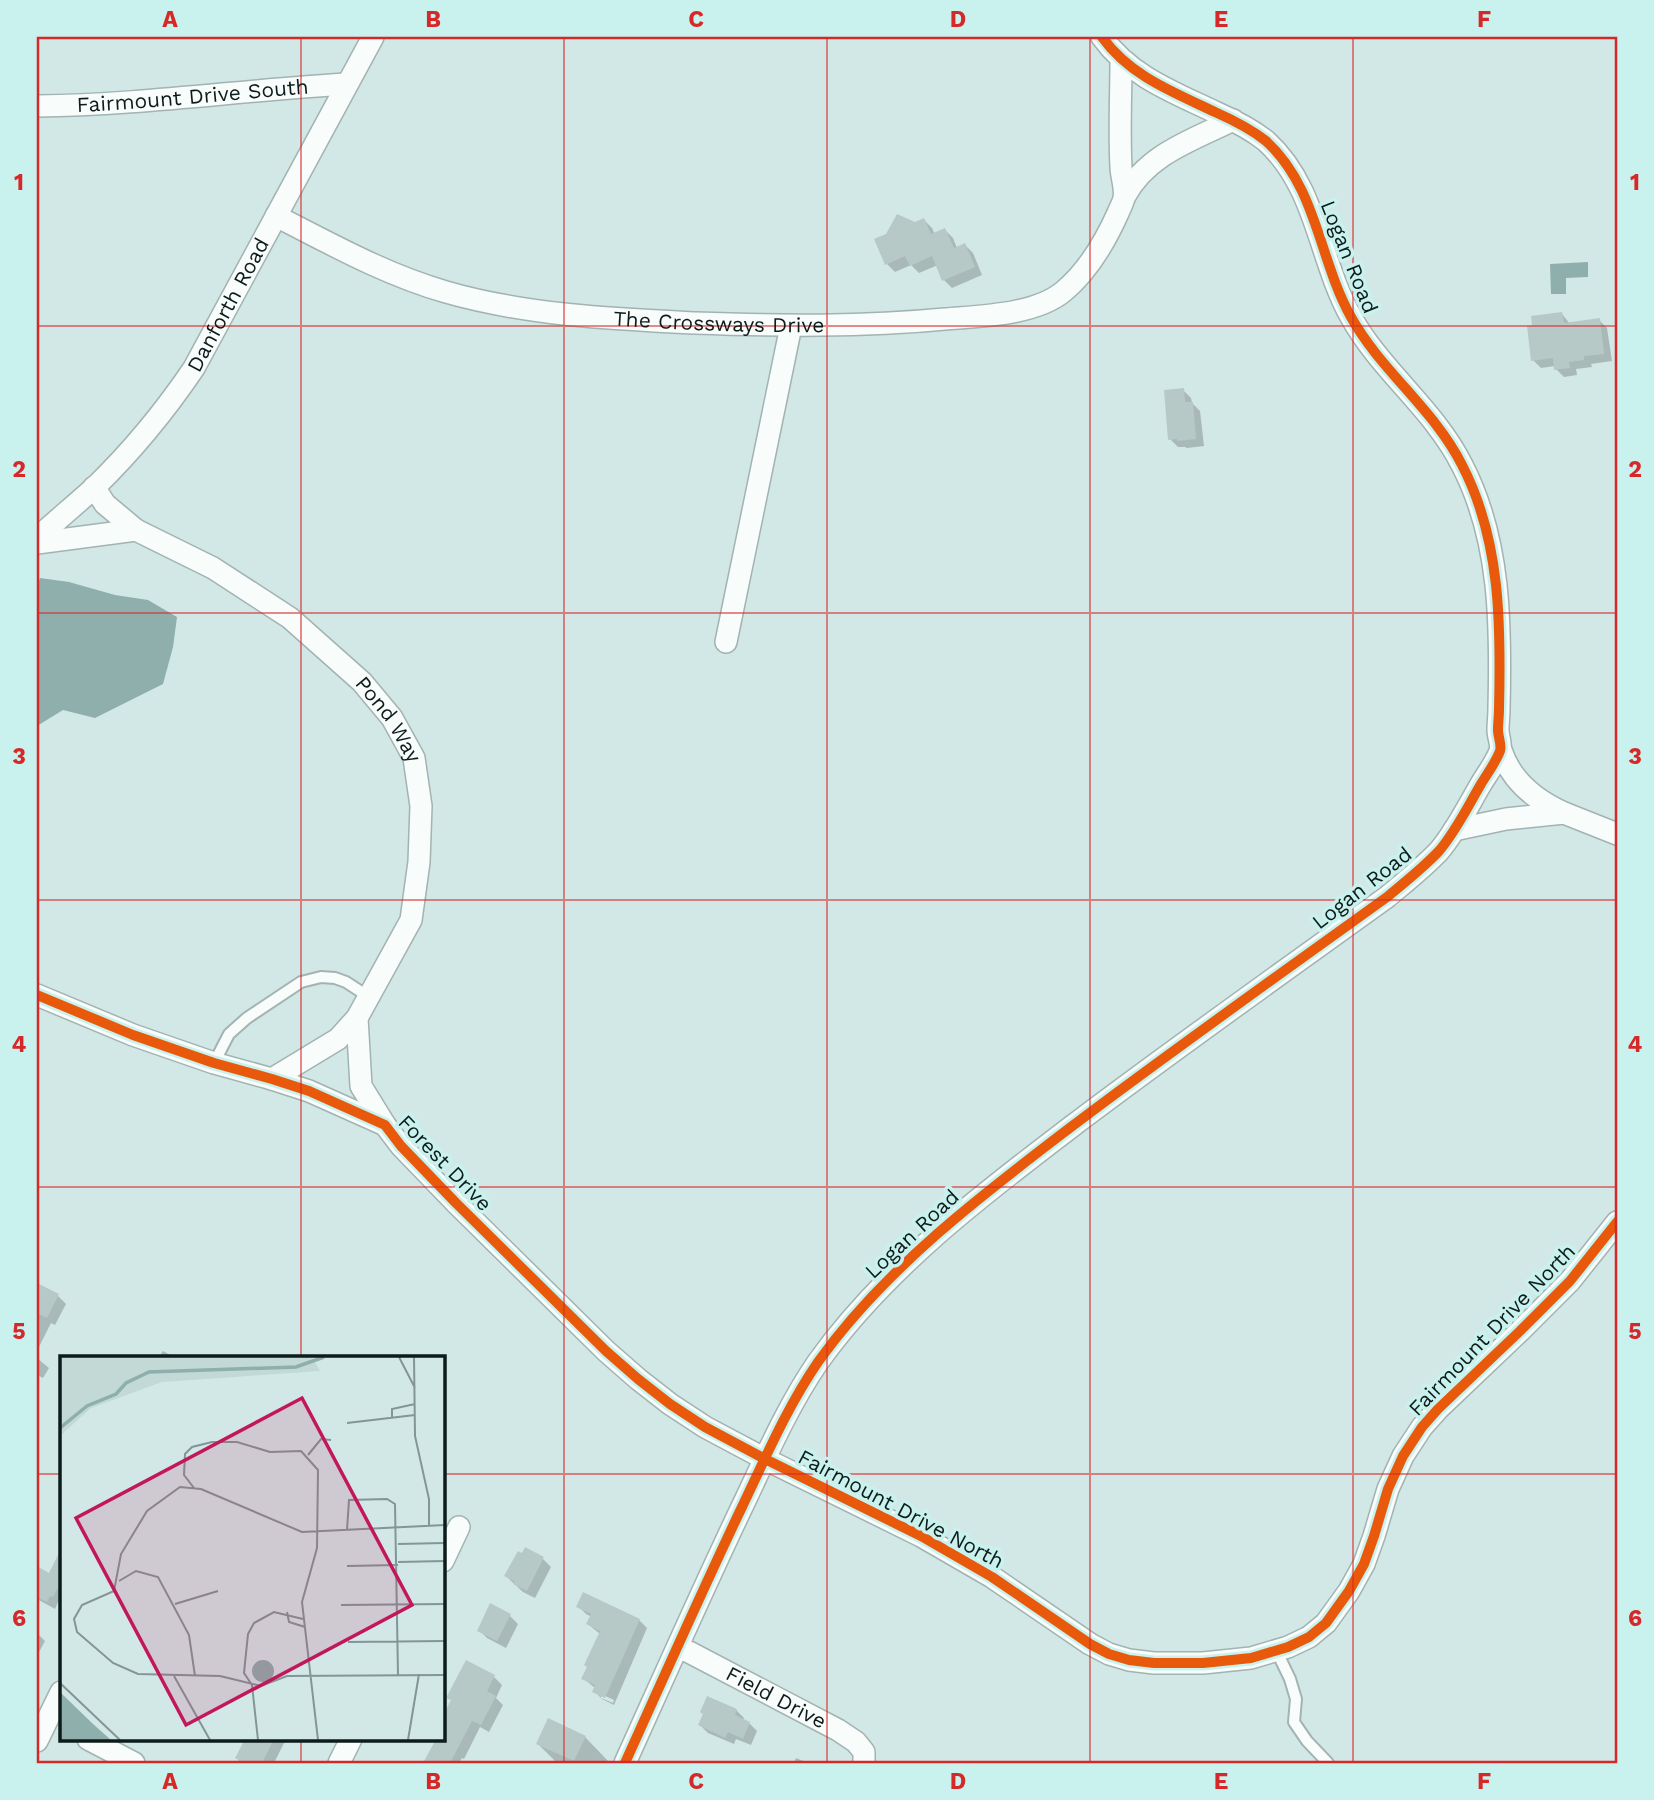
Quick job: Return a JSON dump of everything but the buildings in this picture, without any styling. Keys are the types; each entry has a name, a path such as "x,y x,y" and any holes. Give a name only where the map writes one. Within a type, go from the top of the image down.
{"street":[{"name":"Danforth Road","path":"37,540 132,447 194,368 373,37"},
{"path":"1102,37 1121,60"},
{"name":"Logan Road","path":"625,1763 788,1412 821,1359 853,1319 943,1228 1007,1175 1422,869 1454,830 1501,750 1498,733 1500,663 1497,595 1488,532 1477,496 1462,464 1444,434 1378,357 1349,315 1315,221 1282,159 1265,141 1233,120 1161,87 1121,60"},
{"name":"The Crossways Drive","path":"1121,60 1121,167 1125,197"},
{"name":"Fairmount Drive South","path":"37,106 115,103 346,84"},
{"name":"The Crossways Drive","path":"276,216 402,277 491,303 553,313 633,320 791,326 863,326 973,317 1043,303 1063,292 1096,254 1110,232 1125,197 1141,173 1177,146 1233,120"},
{"path":"726,642 791,326"},
{"name":"Pond Way","path":"94,487 105,504 136,530 213,568 290,618 362,682 392,718 414,758 421,806 419,862 411,920 357,1018 338,1039 272,1079"},
{"path":"37,540 136,530"},
{"path":"1501,750 1504,761 1514,776 1531,795 1546,806 1617,834"},
{"path":"1454,830 1506,819 1564,814"},
{"name":"Forest Drive","path":"37,995 133,1035 214,1063 309,1091 385,1125 401,1146 456,1203 638,1379 705,1427 765,1459"},
{"path":"357,1018 361,1086 385,1125"},
{"name":"Fairmount Drive North","path":"765,1459 921,1536 992,1577 1109,1654 1154,1663 1191,1663 1251,1658 1277,1652 1308,1637 1326,1623 1349,1591 1364,1564 1388,1489 1422,1427 1570,1281 1617,1222"},
{"path":"444,1559 459,1527"},
{"name":"Field Drive","path":"678,1648 838,1730 861,1747 864,1761"},
{"path":"37,1741 60,1694"},
{"path":"92,1741 134,1763"},
{"path":"339,1763 351,1741"}],"lane":[{"path":"214,1063 229,1034 247,1018 301,982 321,977 335,978 346,982 369,998"},
{"path":"1277,1652 1296,1699 1294,1722 1307,1741 1328,1763"}],"shaded area":[{"path":"1588,262 1588,277 1566,278 1566,294 1551,294 1550,264"},
{"path":"40,578 148,600 177,617 173,647 163,684 95,718 63,710 37,726 37,587"}],"cycle path":[{"path":"625,1763 777,1434 807,1379 845,1328 905,1264 1006,1177 1152,1067 1387,897 1420,869 1451,835 1500,751 1500,646 1496,584 1485,523 1462,465 1437,426 1377,355 1351,317 1331,272 1307,202 1283,159 1266,141 1248,129 1139,73 1113,51 1102,37"},
{"path":"37,995 133,1035 214,1063 309,1091 385,1125 401,1146 456,1203 606,1351 670,1404 705,1427 765,1459 921,1536 992,1577 1090,1644 1129,1660 1203,1663 1251,1658 1288,1647 1309,1637 1326,1623 1364,1564 1388,1489 1403,1456 1422,1427 1570,1281 1617,1222"}]}
